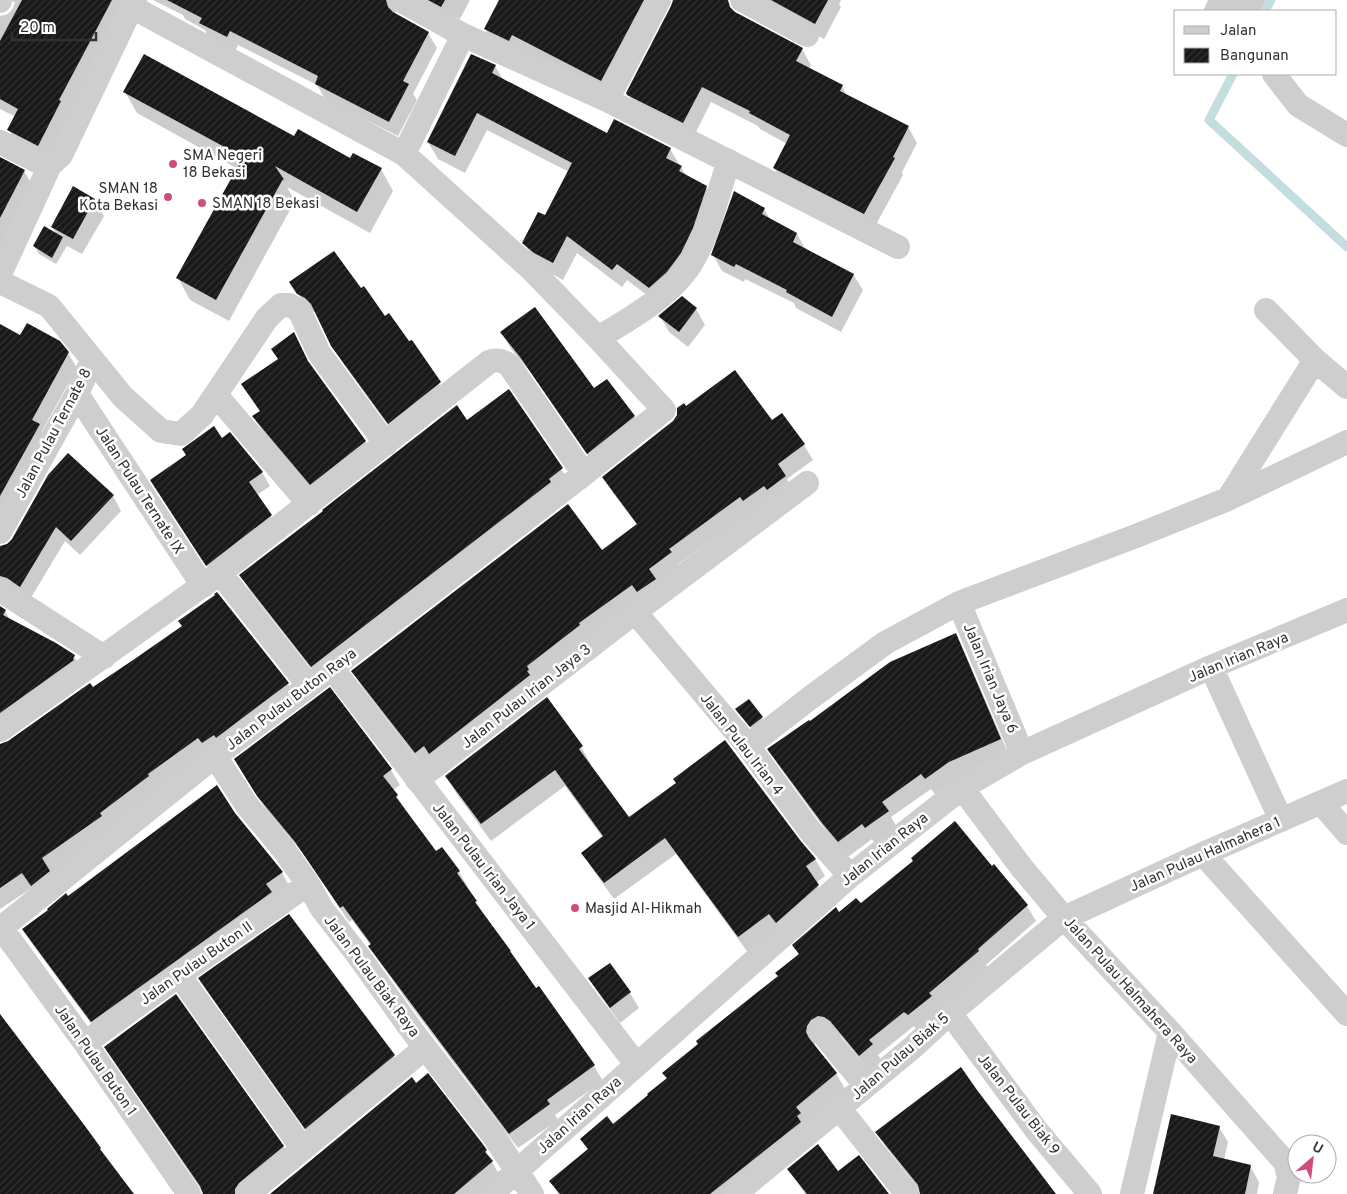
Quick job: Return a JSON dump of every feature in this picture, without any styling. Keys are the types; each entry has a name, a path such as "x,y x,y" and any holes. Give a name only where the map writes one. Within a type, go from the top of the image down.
{"street":[{"path":"400,0 463,35 607,100 898,247"},
{"path":"607,100 659,0"},
{"path":"742,0 807,35"},
{"path":"0,274 50,165 62,155 134,4 404,154 531,269 598,338 653,304 686,271 701,245 729,161"},
{"path":"404,154 463,35"},
{"path":"1275,75 1298,105 1346,132"},
{"path":"0,142 41,163 50,165"},
{"path":"0,282 49,306 123,397 161,431 182,434 202,415 267,318 281,305 289,305 299,310 319,353 386,444"},
{"path":"1266,310 1315,360 1347,387"},
{"name":"Jalan Pulau Buton Raya","path":"0,927 215,756 309,686 664,410 598,338"},
{"name":"Jalan Pulau Ternate 8","path":"0,532 77,394 92,360"},
{"path":"1228,499 1315,360"},
{"path":"0,730 212,580 489,362 503,361 509,365 584,474"},
{"name":"Jalan Pulau Ternate IX","path":"77,394 212,580 309,686"},
{"path":"216,395 309,504"},
{"path":"748,746 885,643 959,603 1228,499 1347,442"},
{"name":"Jalan Pulau Irian Jaya 3","path":"418,780 635,612 807,483"},
{"path":"0,590 104,657"},
{"name":"Jalan Irian Jaya 6","path":"959,603 1022,753"},
{"name":"Jalan Irian Raya","path":"491,1194 850,876 962,788 1022,753 1211,667 1347,610"},
{"name":"Jalan Pulau Irian 4","path":"635,612 748,746 811,832 850,876"},
{"path":"1211,667 1281,820"},
{"name":"Jalan Pulau Irian Jaya 1","path":"332,668 636,1064"},
{"name":"Jalan Pulau Biak Raya","path":"215,756 246,804 284,850 308,884 322,909 358,954 425,1048 494,1135 532,1194"},
{"name":"Jalan Pulau Halmahera Raya","path":"962,788 1022,868 1064,918 1170,1032 1285,1162 1289,1177 1285,1194"},
{"name":"Jalan Pulau Halmahera 1","path":"1064,918 1347,791"},
{"path":"1321,803 1347,833"},
{"path":"1203,854 1347,1014"},
{"name":"Jalan Pulau Buton ll","path":"85,1043 308,884"},
{"name":"Jalan Pulau Biak 5","path":"735,1194 1064,918"},
{"name":"Jalan Pulau Buton 1","path":"0,927 85,1043 189,1194"},
{"path":"179,975 303,1149"},
{"name":"Jalan Pulau Biak 9","path":"950,1013 1037,1131 1090,1194"},
{"path":"820,1030 866,1086"},
{"path":"1132,1194 1170,1032"},
{"path":"248,1194 425,1048"},
{"path":"839,1108 907,1194"}],"building":[{"path":"22,0 112,0 59,100 61,101 38,146 7,130 18,109 0,99 0,41"},
{"path":"167,0 386,0 388,7 393,12 429,32 403,81 409,84 389,122 315,84 318,76 230,31 227,37 199,23 202,18"},
{"path":"428,0 445,0 441,7"},
{"path":"499,0 644,0 601,81 512,35 509,41 484,29"},
{"path":"673,0 728,0 730,7 735,12 803,48 796,61 843,85 840,91 909,126 893,157 895,158 864,214 773,168 790,135 749,113 750,111 702,87 683,123 627,95 626,93"},
{"path":"771,0 828,0 815,24"},
{"path":"144,54 294,136 298,129 350,158 353,153 382,168 357,212 275,166 285,181 283,179 216,300 176,278 243,157 123,92"},
{"path":"471,54 496,65 492,73 607,133 614,119 671,148 666,158 682,166 679,171 707,186 693,228 681,253 667,272 649,288 617,264 612,270 567,236 553,263 534,253 522,243 538,212 545,215 572,163 477,113 455,156 427,142"},
{"path":"0,157 25,170 0,218"},
{"path":"73,186 95,199 73,239 51,227"},
{"path":"734,191 765,208 762,214 797,233 793,242 854,274 832,317 786,292 787,290 736,264 734,267 711,255"},
{"path":"44,226 63,237 52,258 33,246"},
{"path":"334,251 361,288 364,286 385,316 389,313 409,341 412,340 441,382 388,424 331,346 311,304 297,294 289,282"},
{"path":"682,296 697,308 679,332 658,316"},
{"path":"535,307 594,388 607,379 635,416 587,454 520,357 500,332"},
{"path":"27,323 60,341 69,352 32,420 40,424 0,496 0,324 20,335"},
{"path":"294,332 308,361 366,441 310,485 252,416 260,411 241,384 278,359 271,349"},
{"path":"735,370 772,420 782,413 805,444 778,464 786,476 767,490 764,486 743,501 740,497 669,549 672,552 649,569 656,579 637,592 632,585 579,623 580,625 527,666 529,670 527,671 530,675 429,754 424,746 415,753 351,671 568,504 602,550 637,524 602,477 673,421 677,415 677,408 684,403 686,406"},
{"path":"509,389 563,468 549,479 551,482 311,667 239,575 457,405 467,420"},
{"path":"214,426 222,438 230,432 263,472 249,482 272,515 206,566 150,480 186,455 182,449"},
{"path":"68,453 114,495 71,541 56,527 20,587 7,578 0,576 0,546 7,544 12,539 48,475"},
{"path":"217,592 289,683 216,738 214,735 202,743 198,738 148,774 149,776 100,813 102,816 42,858 50,871 31,886 22,873 0,888 0,744 8,741 90,683 93,687 182,626 178,621"},
{"path":"0,606 6,610 3,615 75,655 74,660 0,713"},
{"path":"956,633 1001,739 949,762 925,779 921,774 882,802 889,811 865,828 862,824 838,842 767,749 810,721 890,662"},
{"path":"330,687 392,769 383,776 398,795 396,797 436,851 442,847 460,871 457,873 477,901 475,902 536,988 539,986 595,1065 547,1100 550,1104 509,1134 368,946 371,944 343,906 340,908 295,842 257,796 234,759"},
{"path":"547,697 583,746 579,749 629,817 676,783 673,779 725,740 816,859 806,866 819,885 776,923 769,914 738,937 665,838 604,883 581,853 603,836 555,770 481,824 445,776"},
{"path":"749,699 763,717 750,727 735,709"},
{"path":"217,785 235,813 283,872 266,884 272,892 91,1022 22,929 48,910 66,893 68,896"},
{"path":"955,821 992,866 994,864 1028,905 978,949 979,951 929,993 932,996 908,1015 904,1012 869,1040 873,1044 859,1056 830,1021 818,1016 811,1020 806,1032 837,1073 796,1107 801,1113 797,1116 801,1122 710,1194 560,1194 549,1181 588,1149 580,1139 607,1116 613,1124 667,1078 662,1073 698,1044 696,1041 778,976 775,973 799,954 792,945 836,907 839,912 856,898 861,903 913,861 911,858"},
{"path":"289,914 395,1055 305,1129 198,978"},
{"path":"610,963 631,992 610,1008 588,978"},
{"path":"176,994 284,1146 239,1183 235,1189 235,1194 203,1194 200,1186 104,1047"},
{"path":"0,1014 85,1126 134,1194 0,1194"},
{"path":"961,1067 1056,1194 920,1194 918,1185 875,1132"},
{"path":"428,1073 482,1143 487,1150 485,1152 493,1161 454,1194 270,1194 412,1077 416,1083"},
{"path":"1171,1114 1220,1126 1213,1156 1251,1165 1245,1194 1153,1194"},
{"path":"818,1144 838,1171 859,1155 889,1194 807,1194 787,1169"}],"waterway":[{"path":"1266,10 1271,0"},
{"path":"1232,75 1209,120 1347,247"}],"place":[{"name":"SMA Negeri 18 Bekasi","path":"173,164"},
{"name":"SMAN 18 Kota Bekasi","path":"168,197"},
{"name":"SMAN 18 Bekasi","path":"202,203"},
{"name":"Masjid Al-Hikmah","path":"575,908"}]}
